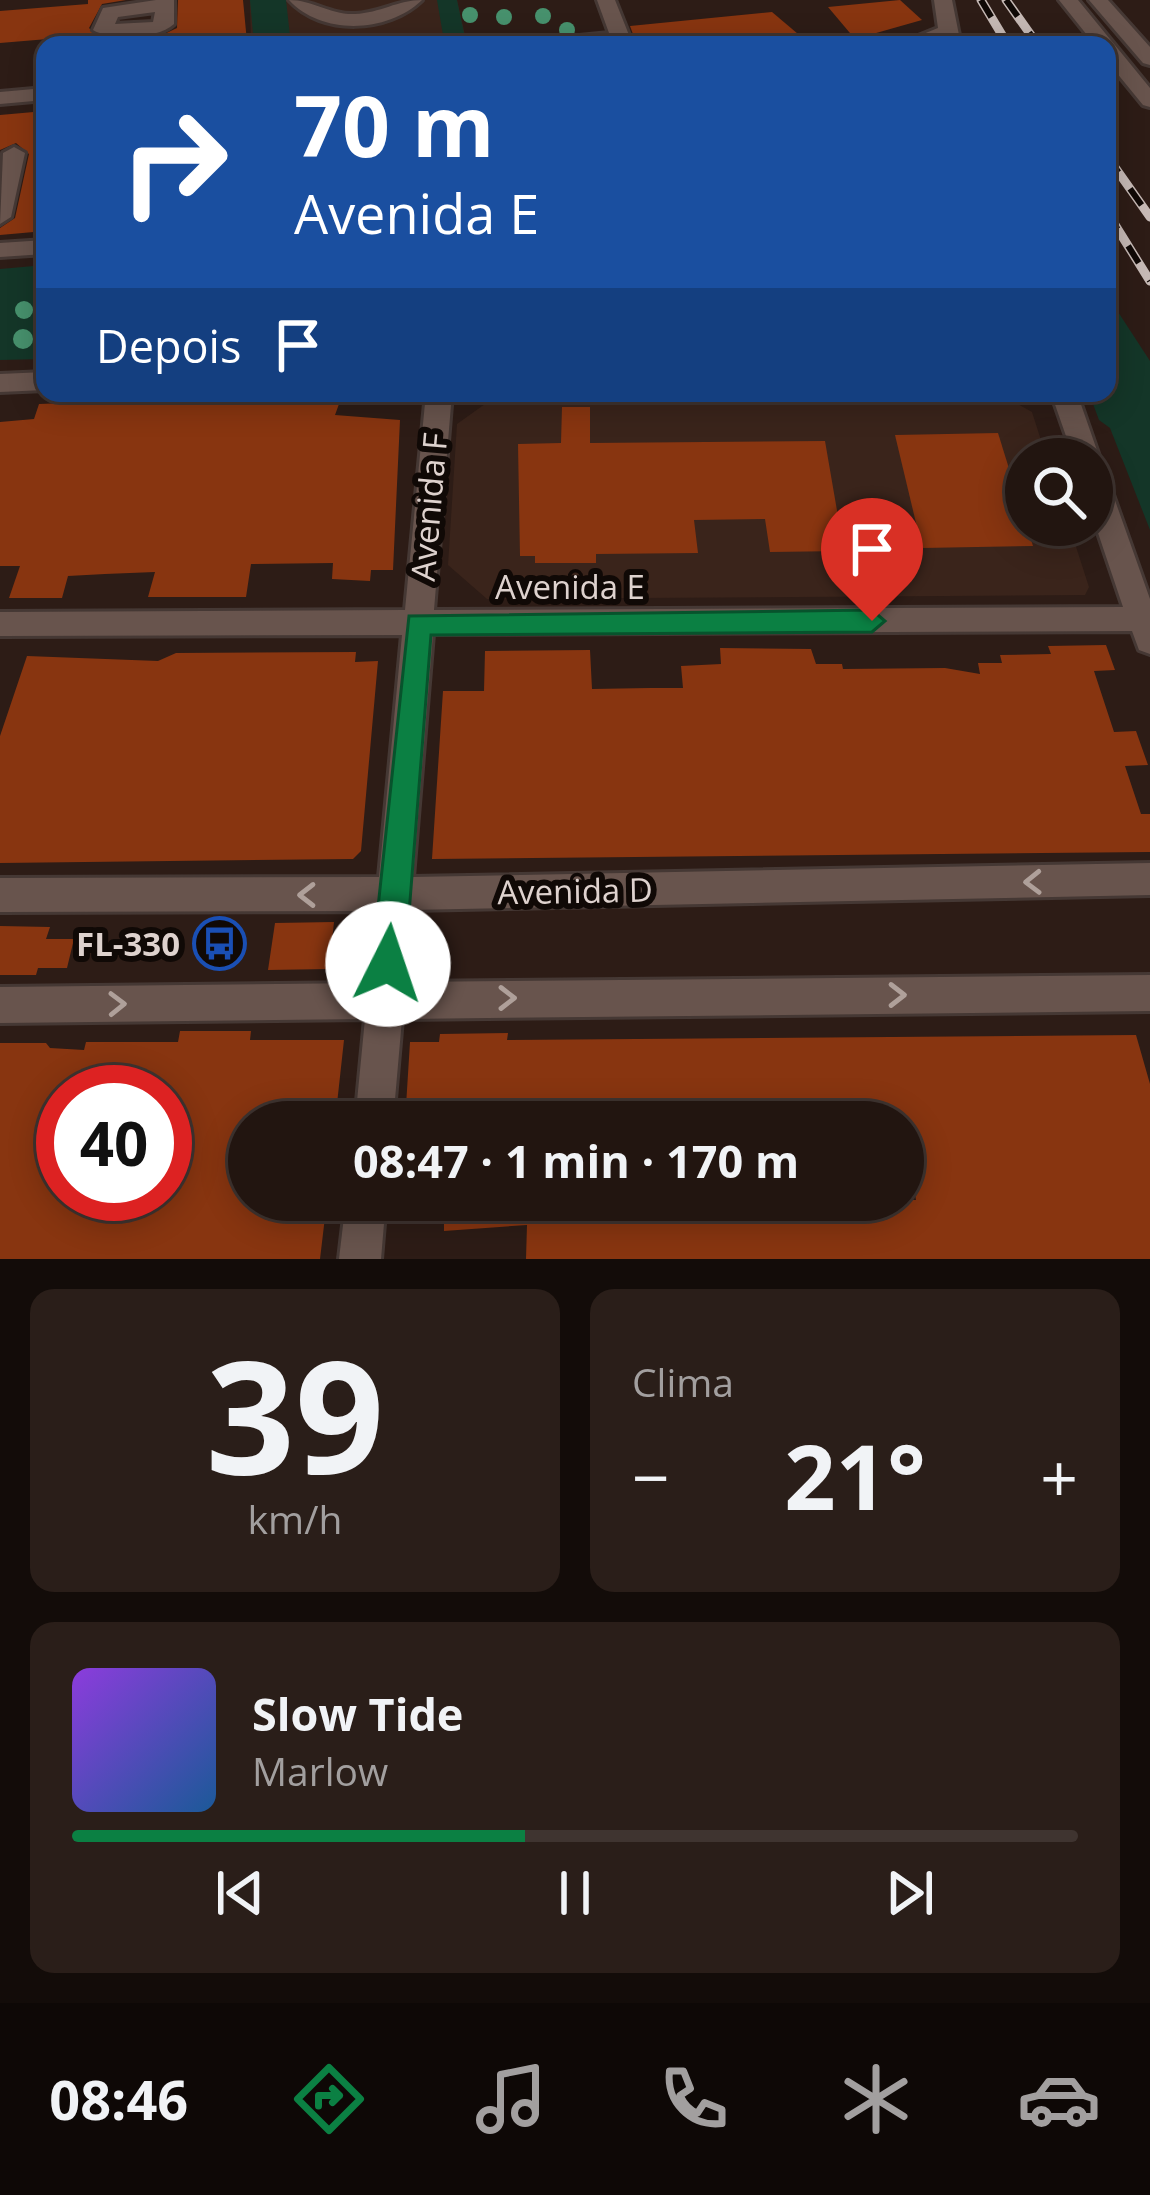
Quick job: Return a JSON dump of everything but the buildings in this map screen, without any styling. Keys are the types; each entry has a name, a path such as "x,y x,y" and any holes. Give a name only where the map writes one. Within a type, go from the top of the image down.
{"street":[{"path":"298,0 311,12 344,20 386,15 413,0"},
{"path":"606,0 619,36"},
{"path":"943,0 949,36"},
{"path":"1068,0 1097,36"},
{"path":"1098,0 1150,59"},
{"path":"1116,36 1150,27"},
{"path":"1116,59 1150,101"},
{"path":"0,98 36,95"},
{"path":"0,217 14,153"},
{"path":"0,250 36,248"},
{"path":"0,383 36,381"},
{"name":"Avenida F","path":"376,1101 438,402"},
{"path":"1067,402 1080,438"},
{"path":"1113,535 1146,630"},
{"name":"Avenida E","path":"0,624 1146,630"},
{"name":"Avenida D","path":"0,895 393,894 1150,879"},
{"path":"0,1005 1150,993"},
{"path":"360,1259 364,1221"}],"shaded area":[{"path":"250,0 457,0 465,36 251,36"},
{"path":"488,402 1014,402 1032,412 1040,438 1005,438 1005,546 1076,546 1089,587 1085,595 487,599 448,565 457,424"}],"green space":[{"path":"250,0 286,0 290,36 253,36"},
{"path":"437,0 457,0 465,36 432,36 443,35"},
{"path":"36,266 36,359 0,360 0,269"},
{"path":"1116,309 1150,361 1150,530 1110,428 1099,420 1092,402 1116,402"}],"railway":[{"path":"981,0 1003,36"},
{"path":"1006,0 1032,36"},
{"path":"1116,169 1150,217"},
{"path":"1116,226 1150,281"}],"place":[{"name":"FL-330","path":"219,944"}],"route":[{"path":"388,964 418,624 872,621"}]}
